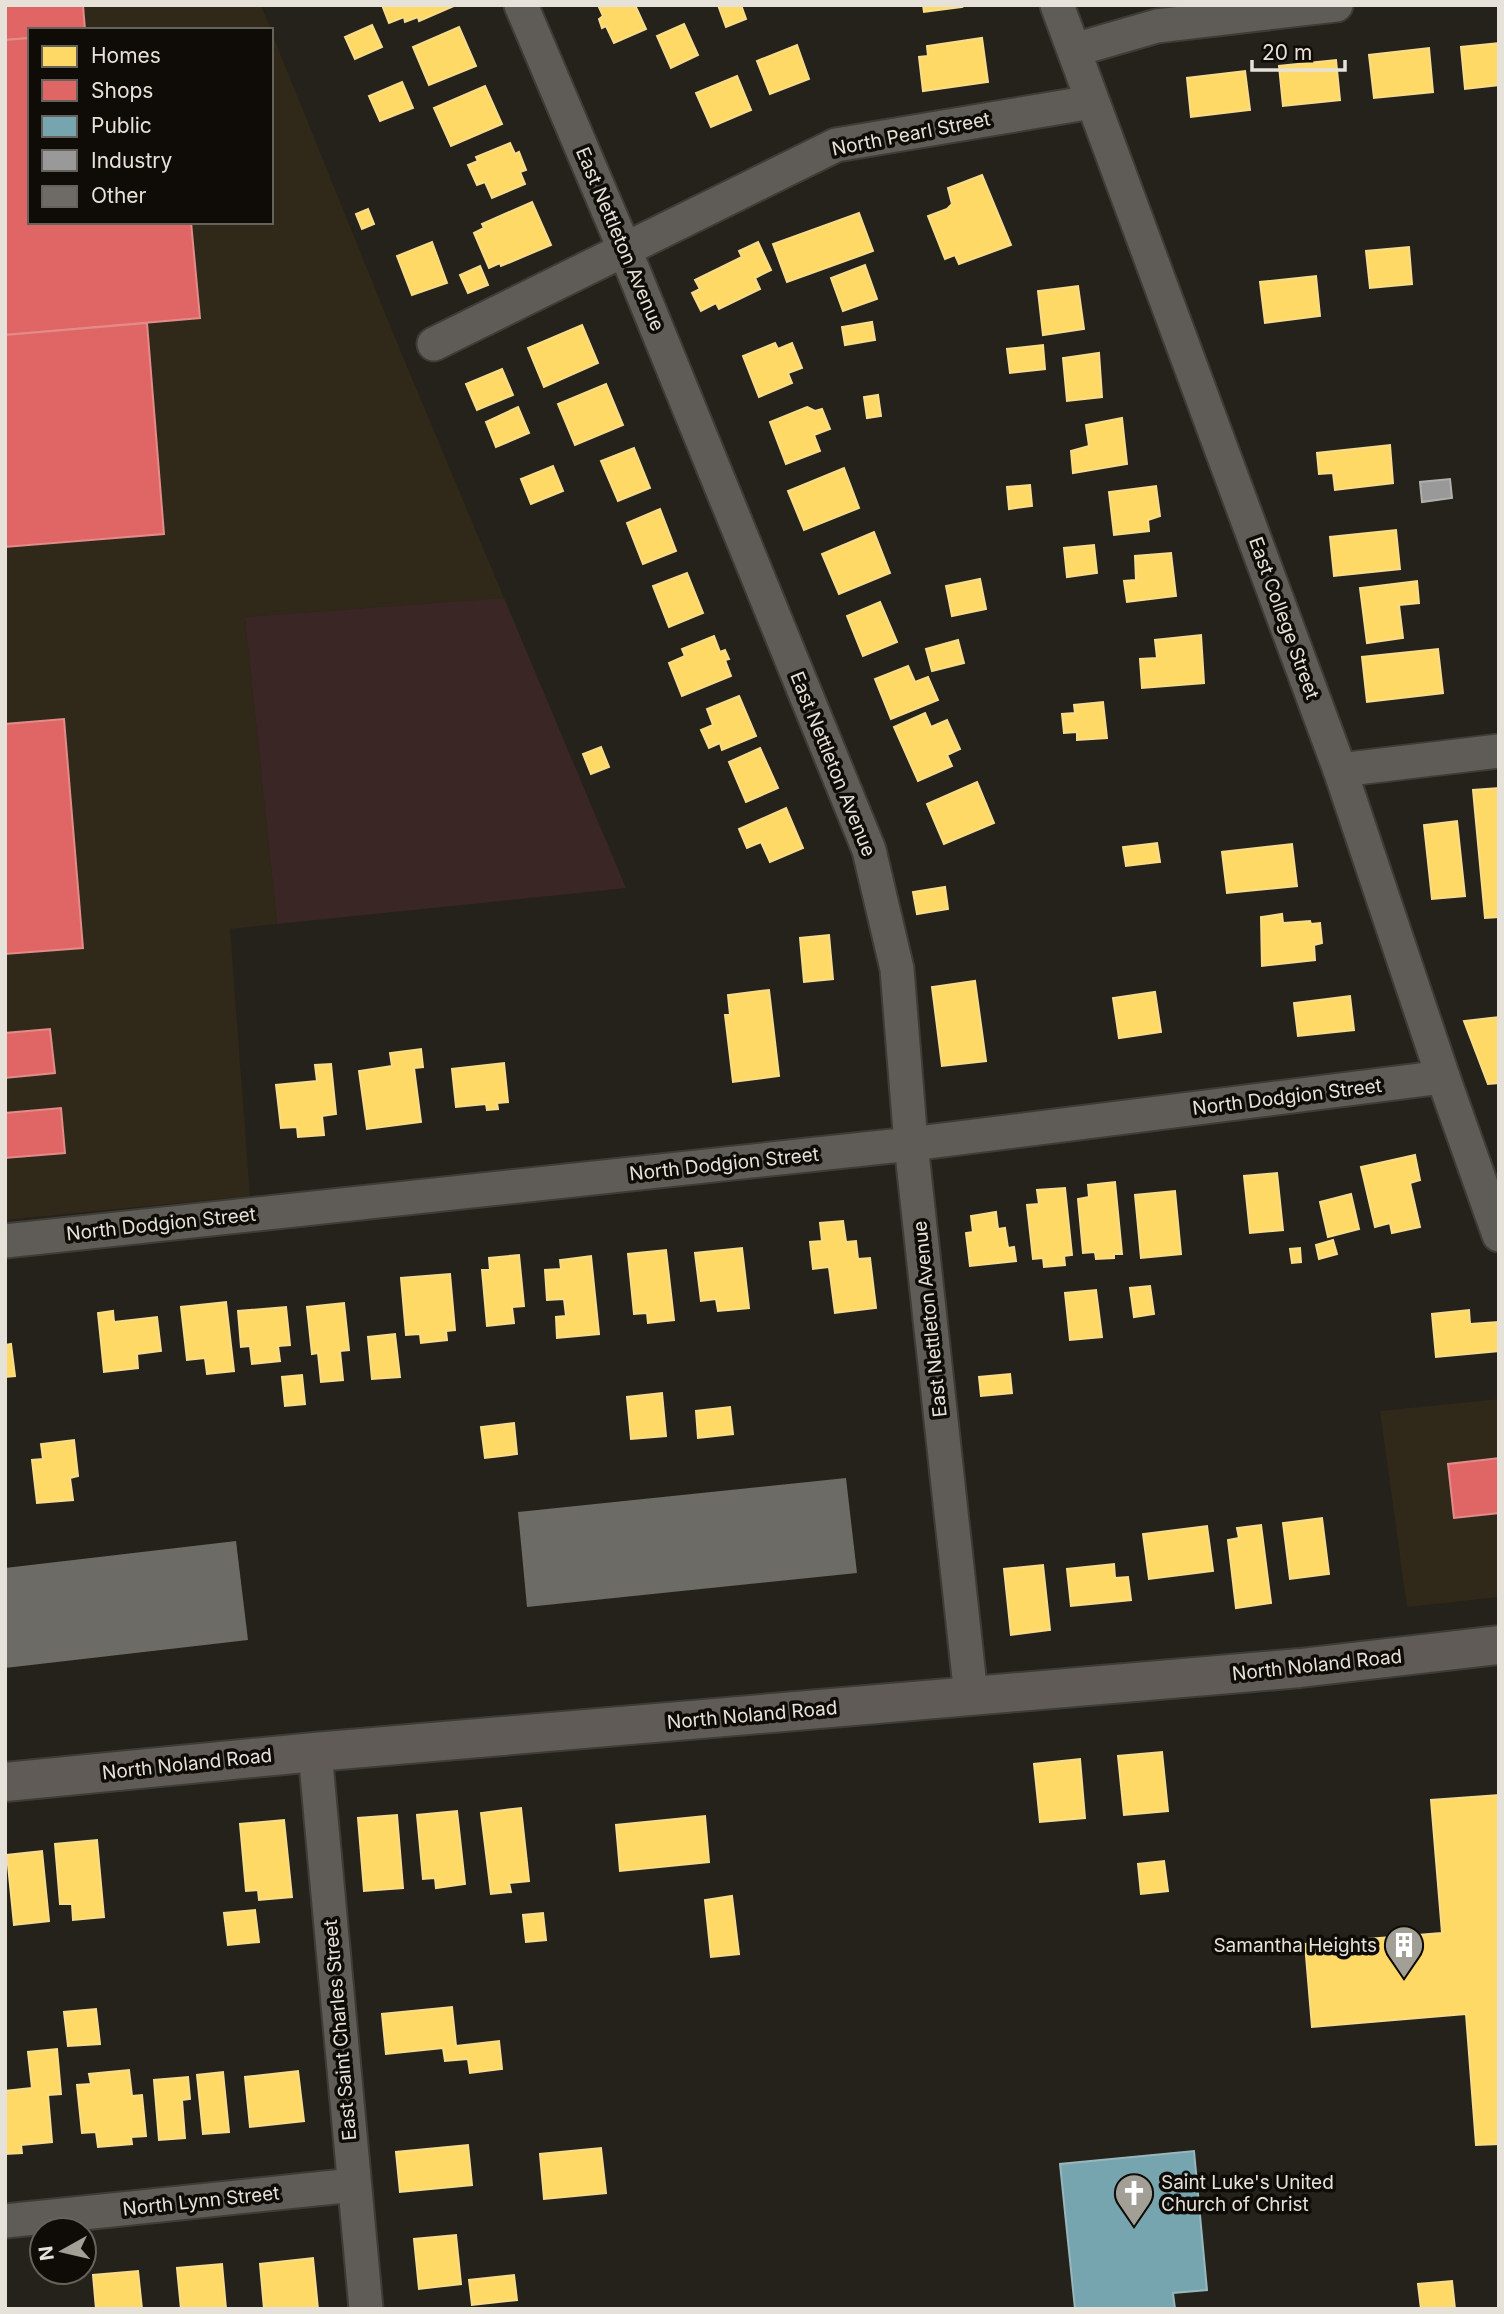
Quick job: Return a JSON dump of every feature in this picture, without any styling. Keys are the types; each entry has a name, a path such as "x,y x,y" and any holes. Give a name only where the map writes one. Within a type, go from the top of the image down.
{"main road":[{"name":"North Noland Road","path":"5,1782 315,1752 1300,1668 1499,1645"}],"street":[{"name":"East Nettleton Avenue","path":"521,5 625,248 869,850 897,969 911,1144 971,1696"},
{"name":"East College Street","path":"1057,5 1340,770 1499,1236"},
{"path":"1074,50 1157,26 1336,5"},
{"name":"North Pearl Street","path":"434,344 836,145 1093,102"},
{"path":"1340,770 1499,751"},
{"name":"North Dodgion Street","path":"5,1241 911,1144 1443,1077"},
{"name":"East Saint Charles Street","path":"315,1752 366,2309"},
{"name":"North Lynn Street","path":"5,2221 354,2185"}],"shaded area":[{"path":"5,5 261,5 270,28 28,28 28,224 273,224 273,36 504,598 245,617 277,924 230,929 250,1196 5,1220"},
{"path":"504,598 626,888 277,924 245,617"},
{"path":"1499,1399 1499,1597 1407,1607 1380,1411"}],"building: Homes":[{"path":"382,5 454,6 419,21 418,17 405,22 404,17 389,23"},
{"path":"598,5 635,5 646,29 614,43 606,26 602,28 599,19 603,16"},
{"path":"718,5 741,5 746,19 726,27"},
{"path":"923,5 961,5 962,7 924,12"},
{"path":"684,24 698,55 671,68 657,36"},
{"path":"372,25 382,47 355,59 345,37"},
{"path":"459,27 476,66 429,85 413,47"},
{"path":"982,38 988,82 923,91 919,57 928,56 927,46"},
{"path":"1499,43 1499,85 1465,89 1461,47"},
{"path":"797,45 809,79 770,94 757,61"},
{"path":"1429,48 1433,92 1374,98 1369,55"},
{"path":"1336,60 1340,100 1283,106 1279,66"},
{"path":"1245,71 1250,110 1191,117 1187,78"},
{"path":"737,76 751,110 711,127 696,93"},
{"path":"402,82 413,108 380,121 369,96"},
{"path":"485,86 502,124 451,146 434,108"},
{"path":"510,143 515,154 519,152 526,170 520,172 525,184 492,198 485,182 477,185 468,165 478,161 476,157"},
{"path":"982,175 1011,245 959,264 955,255 945,259 928,216 947,209 952,204 948,188"},
{"path":"532,202 551,245 501,266 500,263 489,268 474,233 484,228 482,224"},
{"path":"368,209 374,224 362,229 356,214"},
{"path":"859,213 873,251 787,282 773,244"},
{"path":"432,242 447,283 412,295 397,256"},
{"path":"758,242 771,270 755,278 760,289 719,309 716,303 701,311 692,293 700,289 695,280 742,257 739,251"},
{"path":"1409,247 1412,284 1370,288 1366,251"},
{"path":"865,265 877,299 843,311 831,278"},
{"path":"480,266 488,285 468,293 460,275"},
{"path":"1316,276 1320,316 1265,323 1260,282"},
{"path":"1078,286 1084,329 1043,335 1038,291"},
{"path":"872,322 875,340 845,345 842,327"},
{"path":"582,325 598,363 544,387 528,348"},
{"path":"775,343 778,349 792,343 802,368 788,373 792,383 759,397 743,356"},
{"path":"1043,345 1045,369 1010,373 1007,349"},
{"path":"1099,353 1102,397 1067,401 1063,358"},
{"path":"502,369 513,395 477,410 466,384"},
{"path":"606,384 623,425 575,445 558,404"},
{"path":"878,395 881,416 867,418 864,397"},
{"path":"518,407 529,433 496,447 486,422"},
{"path":"807,407 815,411 822,409 830,429 814,435 820,451 786,464 770,422"},
{"path":"1122,418 1127,464 1073,473 1071,451 1089,446 1086,425"},
{"path":"1390,445 1393,483 1335,490 1333,473 1319,474 1317,453"},
{"path":"634,448 650,488 618,501 601,461"},
{"path":"553,466 563,491 531,504 521,479"},
{"path":"844,468 859,508 804,530 788,491"},
{"path":"1030,485 1032,506 1009,509 1007,487"},
{"path":"1156,486 1160,516 1148,520 1149,531 1114,535 1109,492"},
{"path":"660,509 676,551 643,564 627,523"},
{"path":"1396,530 1400,569 1334,576 1330,537"},
{"path":"874,532 890,573 839,594 822,554"},
{"path":"1094,545 1097,573 1067,577 1064,548"},
{"path":"1171,553 1176,596 1127,602 1124,581 1136,580 1135,556"},
{"path":"687,573 703,613 669,627 653,586"},
{"path":"980,579 986,609 952,616 946,586"},
{"path":"1417,581 1419,603 1399,605 1403,638 1367,643 1360,588"},
{"path":"880,602 897,642 863,656 847,616"},
{"path":"1201,635 1204,683 1142,688 1140,659 1157,658 1155,640"},
{"path":"714,636 720,652 725,650 729,659 725,660 731,676 682,696 669,663 685,656 682,649"},
{"path":"958,640 964,663 932,671 926,649"},
{"path":"1438,649 1443,693 1367,702 1362,657"},
{"path":"908,666 915,682 928,677 938,700 891,719 875,679"},
{"path":"739,696 756,736 722,750 720,743 709,748 701,730 713,725 707,709"},
{"path":"1103,702 1107,738 1077,740 1077,732 1064,733 1062,714 1075,713 1074,705"},
{"path":"925,713 931,727 947,720 960,749 947,755 952,766 918,781 894,727"},
{"path":"601,747 609,767 591,774 583,754"},
{"path":"760,748 778,788 746,802 729,762"},
{"path":"977,782 994,823 944,844 927,804"},
{"path":"1499,788 1499,917 1485,918 1473,790"},
{"path":"786,808 803,848 770,862 761,842 747,848 739,829"},
{"path":"1457,821 1465,896 1432,899 1424,825"},
{"path":"1157,843 1160,862 1126,866 1123,847"},
{"path":"1292,844 1297,886 1227,893 1222,852"},
{"path":"945,887 948,909 917,914 913,892"},
{"path":"1282,914 1283,923 1320,923 1322,943 1314,945 1315,960 1262,966 1261,917"},
{"path":"829,935 833,979 804,982 800,938"},
{"path":"975,981 986,1061 942,1066 932,987"},
{"path":"769,990 779,1076 733,1082 725,1015 730,1015 728,995"},
{"path":"1155,992 1161,1032 1119,1038 1113,998"},
{"path":"1350,996 1354,1030 1298,1036 1294,1003"},
{"path":"1499,1017 1499,1083 1488,1084 1464,1021"},
{"path":"421,1049 423,1067 414,1068 421,1122 367,1129 359,1071 392,1066 390,1053"},
{"path":"504,1063 508,1102 497,1103 498,1109 487,1110 486,1104 456,1107 452,1069"},
{"path":"331,1064 336,1114 322,1116 324,1135 298,1137 297,1127 281,1128 276,1085 317,1081 315,1065"},
{"path":"1415,1155 1420,1180 1410,1183 1420,1227 1392,1233 1390,1223 1375,1227 1361,1167"},
{"path":"1277,1173 1283,1230 1250,1233 1244,1176"},
{"path":"1115,1182 1122,1254 1114,1254 1114,1258 1096,1259 1095,1252 1083,1253 1078,1199 1089,1197 1088,1185"},
{"path":"1065,1188 1072,1255 1064,1256 1065,1265 1044,1267 1043,1258 1033,1259 1027,1205 1039,1204 1037,1190"},
{"path":"1175,1191 1181,1254 1141,1258 1135,1195"},
{"path":"1351,1194 1359,1229 1328,1237 1320,1202"},
{"path":"996,1212 998,1229 1005,1228 1008,1248 1014,1247 1016,1261 970,1266 966,1233 973,1232 971,1216"},
{"path":"843,1221 846,1242 856,1241 858,1259 870,1258 876,1308 835,1313 829,1267 813,1269 810,1242 822,1241 820,1223"},
{"path":"1333,1240 1337,1254 1319,1259 1316,1245"},
{"path":"742,1248 749,1308 718,1311 716,1299 701,1301 695,1253"},
{"path":"1300,1248 1301,1262 1292,1263 1290,1249"},
{"path":"666,1250 674,1320 648,1323 647,1313 634,1314 628,1254"},
{"path":"519,1255 524,1306 512,1307 514,1323 487,1326 482,1270 490,1270 489,1258"},
{"path":"591,1256 599,1334 557,1338 556,1317 566,1316 564,1299 547,1300 545,1270 561,1269 560,1260"},
{"path":"450,1274 455,1330 446,1331 447,1340 421,1343 420,1334 406,1335 401,1278"},
{"path":"1150,1286 1154,1314 1134,1317 1130,1288"},
{"path":"1096,1290 1102,1337 1070,1340 1065,1293"},
{"path":"226,1302 234,1371 207,1374 205,1358 187,1360 181,1307"},
{"path":"344,1303 349,1350 340,1351 343,1380 321,1382 318,1353 312,1354 307,1307"},
{"path":"286,1307 290,1345 278,1346 280,1361 252,1364 250,1346 241,1347 238,1311"},
{"path":"1469,1310 1470,1324 1498,1322 1499,1351 1436,1357 1432,1314"},
{"path":"113,1311 114,1322 157,1317 161,1351 137,1354 138,1368 104,1372 98,1313"},
{"path":"395,1334 400,1377 372,1379 368,1337"},
{"path":"11,1344 15,1376 5,1377 5,1345"},
{"path":"1010,1374 1012,1393 981,1396 979,1377"},
{"path":"302,1375 305,1404 285,1406 282,1377"},
{"path":"662,1393 666,1436 631,1439 627,1397"},
{"path":"730,1407 733,1434 698,1438 696,1411"},
{"path":"514,1423 517,1454 485,1458 481,1427"},
{"path":"74,1440 78,1476 70,1478 73,1500 37,1503 32,1460 43,1459 41,1444"},
{"path":"1322,1518 1329,1574 1290,1579 1283,1523"},
{"path":"1261,1525 1271,1603 1236,1608 1228,1540 1239,1538 1237,1528"},
{"path":"1207,1526 1213,1571 1149,1579 1143,1534"},
{"path":"1114,1564 1115,1578 1128,1577 1131,1600 1071,1606 1067,1569"},
{"path":"1043,1565 1050,1630 1011,1635 1004,1569"},
{"path":"1162,1752 1168,1811 1124,1815 1118,1756"},
{"path":"1080,1759 1085,1818 1040,1822 1034,1764"},
{"name":"Samantha Heights","path":"1499,1795 1499,2144 1476,2145 1466,2014 1312,2027 1305,1944 1442,1933 1431,1800"},
{"path":"521,1808 529,1881 509,1883 511,1892 491,1894 481,1813"},
{"path":"457,1811 465,1884 436,1888 435,1878 423,1879 417,1815"},
{"path":"397,1815 403,1888 364,1891 358,1818"},
{"path":"705,1816 709,1862 620,1871 616,1825"},
{"path":"284,1820 292,1897 259,1900 258,1890 246,1891 240,1824"},
{"path":"97,1840 104,1917 73,1920 72,1904 60,1904 55,1844"},
{"path":"42,1851 49,1921 14,1925 7,1855"},
{"path":"1164,1861 1168,1891 1141,1894 1138,1864"},
{"path":"732,1896 739,1954 711,1957 705,1900"},
{"path":"255,1910 259,1942 228,1945 224,1913"},
{"path":"543,1913 546,1940 526,1942 523,1915"},
{"path":"452,2007 456,2046 499,2041 502,2069 470,2073 468,2059 445,2061 443,2048 386,2054 382,2014"},
{"path":"96,2009 100,2044 68,2046 64,2012"},
{"path":"57,2049 61,2094 48,2095 52,2142 21,2145 22,2153 5,2154 5,2091 32,2088 28,2052"},
{"path":"129,2070 132,2096 142,2095 146,2136 131,2137 132,2144 98,2147 96,2132 82,2133 77,2085 91,2084 89,2074"},
{"path":"298,2071 304,2121 250,2127 245,2077"},
{"path":"223,2072 229,2132 203,2134 197,2075"},
{"path":"188,2077 190,2099 182,2100 185,2138 159,2140 154,2080"},
{"path":"468,2145 472,2185 400,2192 396,2152"},
{"path":"601,2148 606,2193 544,2199 540,2154"},
{"path":"456,2235 461,2284 419,2289 414,2239"},
{"path":"313,2258 318,2309 264,2309 260,2264"},
{"path":"222,2264 226,2309 181,2309 177,2268"},
{"path":"138,2271 142,2309 96,2309 94,2286 98,2286 98,2275"},
{"path":"514,2275 517,2300 472,2305 469,2280"},
{"path":"1452,2281 1455,2309 1421,2309 1418,2284"}],"building: Shops":[{"path":"5,5 83,5 85,28 28,28 28,38 5,40"},
{"path":"28,38 28,224 191,224 200,318 5,335 5,40"},
{"path":"147,323 164,534 5,547 5,335"},
{"path":"64,719 83,948 5,954 5,724"},
{"path":"50,1029 55,1073 5,1078 5,1033"},
{"path":"61,1108 65,1153 5,1158 5,1113"},
{"path":"1499,1458 1499,1513 1454,1518 1448,1464"}],"building: Public":[{"name":"Saint Luke's United Church of Christ","path":"1194,2151 1207,2290 1173,2293 1175,2309 1075,2309 1060,2164"}],"building: Industry":[{"path":"1450,479 1452,498 1422,502 1420,482"}],"building: Other":[{"path":"846,1478 857,1573 527,1607 518,1512"},
{"path":"236,1541 248,1640 5,1668 5,1568"}],"place":[{"name":"Samantha Heights","path":"1404,1979"},
{"name":"Saint Luke's United Church of Christ","path":"1134,2227"}]}
